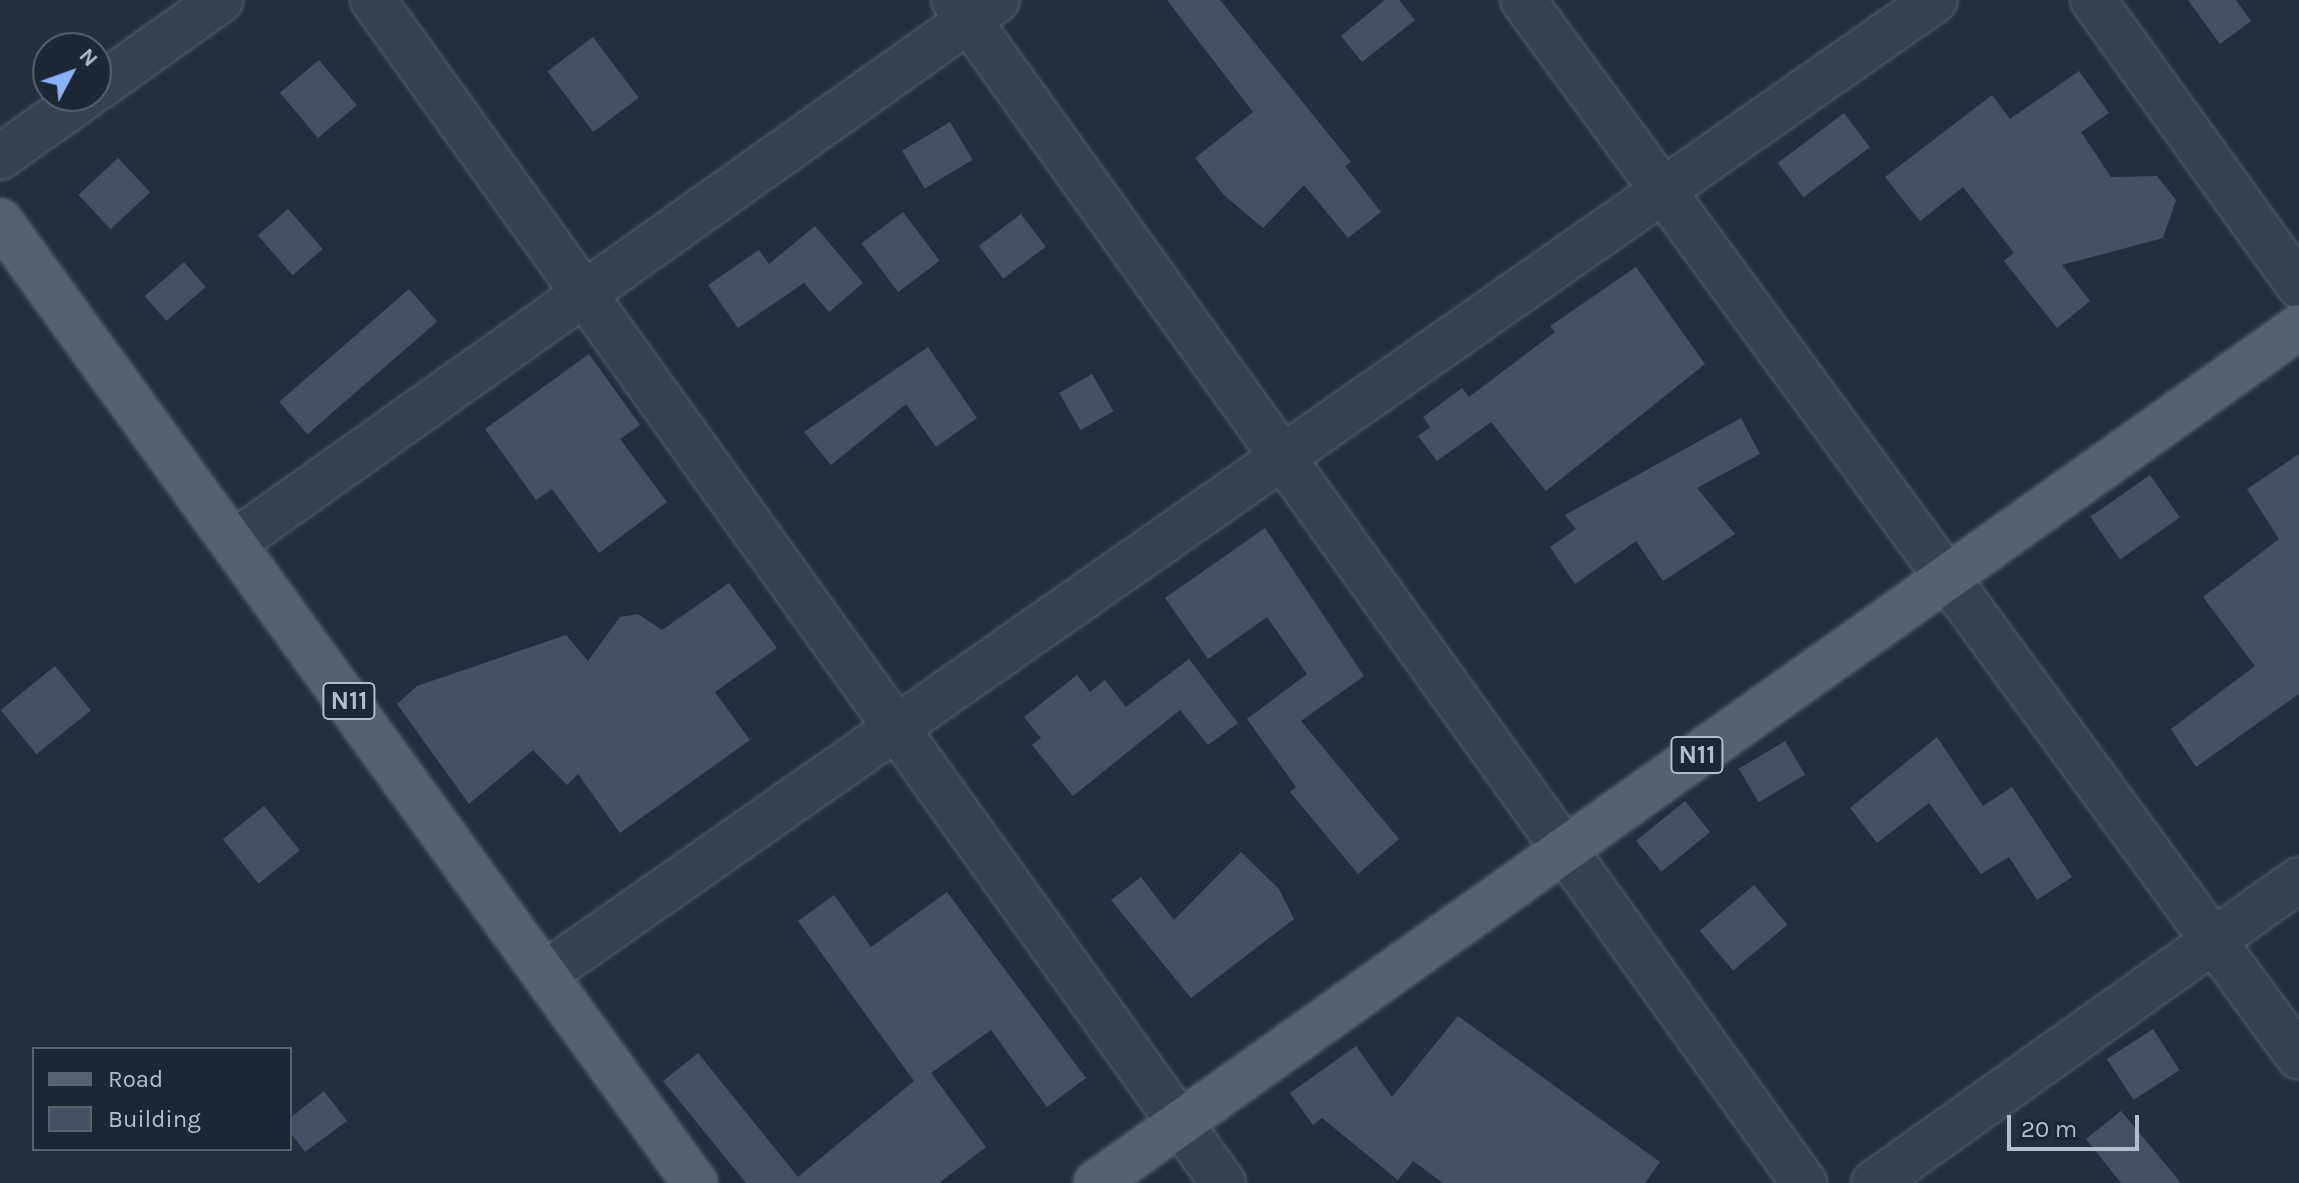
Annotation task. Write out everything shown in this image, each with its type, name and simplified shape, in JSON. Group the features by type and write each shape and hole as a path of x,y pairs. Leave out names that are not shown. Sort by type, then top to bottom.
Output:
{"main road":[{"name":"N11","path":"0,221 235,542 695,1183"},
{"name":"N11","path":"1096,1183 2299,327"}],"street":[{"path":"112,78 221,0"},
{"path":"373,0 1223,1183"},
{"path":"1523,0 2299,1057"},
{"path":"545,974 1935,0"},
{"path":"2093,0 2299,286"},
{"path":"235,542 585,294 973,7 1282,457 1804,1183"},
{"path":"0,157 63,112"},
{"path":"1874,1183 2299,880"}],"building":[{"path":"1167,0 1220,0 1351,162 1345,166 1381,212 1348,238 1304,185 1263,228 1224,195 1195,158 1253,112"},
{"path":"1385,0 1399,0 1415,20 1362,62 1341,36"},
{"path":"2188,0 2236,0 2251,21 2220,44"},
{"path":"593,37 639,98 593,132 547,71"},
{"path":"319,60 357,105 318,138 280,93"},
{"path":"2079,71 2109,113 2081,132 2111,177 2157,176 2176,200 2163,238 2062,265 2090,301 2057,328 2004,261 2014,253 1963,187 1920,221 1885,177 1992,95 2010,119"},
{"path":"1844,113 1870,147 1804,197 1778,163"},
{"path":"950,122 973,160 925,189 902,151"},
{"path":"118,158 150,192 111,229 79,195"},
{"path":"288,209 323,249 293,275 258,235"},
{"path":"903,212 940,261 898,292 861,243"},
{"path":"1021,214 1046,247 1003,279 979,246"},
{"path":"815,226 863,283 829,312 804,283 738,328 708,285 759,250 769,264"},
{"path":"184,262 206,287 166,321 145,296"},
{"path":"1636,267 1705,364 1546,491 1491,422 1437,461 1418,436 1430,427 1423,417 1462,388 1469,397 1555,332 1550,326"},
{"path":"409,289 437,321 307,434 279,402"},
{"path":"928,347 977,418 936,447 906,404 831,465 804,432"},
{"path":"589,354 640,425 620,439 667,502 599,553 552,489 536,500 485,429"},
{"path":"1092,374 1114,411 1081,430 1059,393"},
{"path":"1741,418 1760,454 1697,488 1735,534 1663,581 1636,541 1575,584 1550,547 1576,529 1565,515"},
{"path":"2299,454 2299,694 2196,767 2171,729 2255,666 2203,597 2279,539 2247,489"},
{"path":"2150,475 2180,518 2120,559 2090,517"},
{"path":"1265,528 1364,676 1301,721 1399,839 1358,874 1290,792 1296,787 1247,719 1307,674 1267,617 1208,659 1165,598"},
{"path":"729,583 777,648 715,692 750,740 620,833 578,774 567,785 533,750 469,804 397,704 417,686 566,635 588,661 620,617 638,614 662,630"},
{"path":"1189,659 1238,723 1208,745 1180,710 1073,796 1032,745 1041,738 1024,717 1077,675 1090,692 1105,680 1126,707"},
{"path":"55,666 91,710 36,754 1,710"},
{"path":"1937,737 1983,806 2012,787 2072,877 2037,900 2009,857 1981,874 1929,803 1877,843 1850,808"},
{"path":"1785,741 1805,774 1759,802 1739,769"},
{"path":"1685,801 1710,832 1661,872 1636,841"},
{"path":"264,806 300,850 259,884 223,839"},
{"path":"1241,852 1279,889 1294,919 1191,998 1111,900 1141,877 1174,920"},
{"path":"1754,885 1787,925 1733,970 1700,931"},
{"path":"947,892 1086,1078 1047,1107 991,1030 931,1073 986,1147 939,1183 746,1183 663,1081 698,1053 798,1177 914,1081 798,921 834,895 871,947"},
{"path":"1458,1016 1660,1162 1645,1183 1443,1183 1413,1161 1398,1180 1322,1118 1313,1125 1290,1093 1356,1046 1392,1097"},
{"path":"2153,1029 2180,1070 2134,1100 2107,1059"},
{"path":"324,1091 347,1121 305,1152 292,1135 292,1116"},
{"path":"2121,1111 2181,1183 2121,1183 2086,1139"}]}
